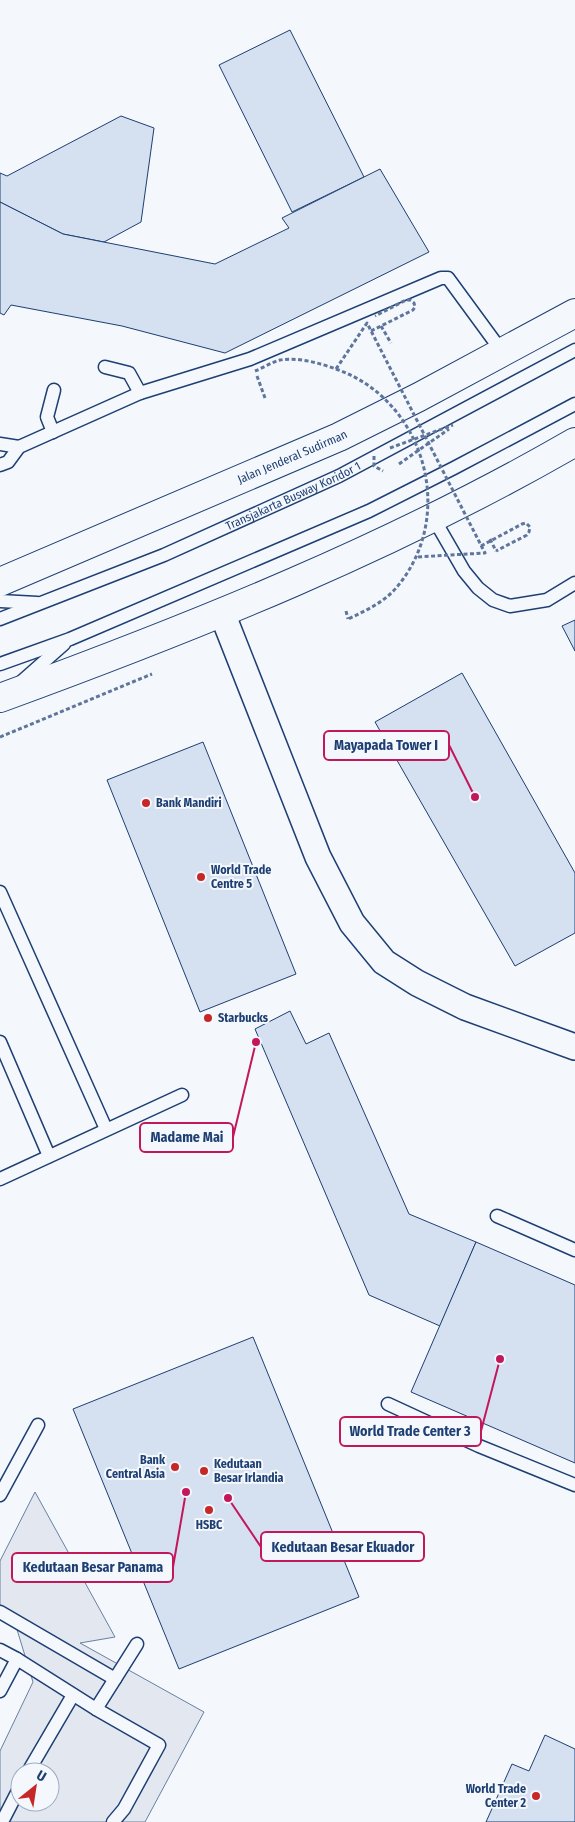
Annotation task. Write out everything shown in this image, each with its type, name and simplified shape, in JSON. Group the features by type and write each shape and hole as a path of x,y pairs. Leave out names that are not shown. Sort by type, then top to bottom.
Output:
{"main road":[{"name":"Jalan Jenderal Sudirman","path":"0,582 339,437 503,353 575,313"},
{"path":"1,698 222,613 434,519 574,444"}],"street":[{"path":"222,613 318,856 352,923 384,962 418,983 465,1007 575,1047"}],"lane":[{"path":"0,465 8,462 19,447 140,393 250,359 441,278 448,278 503,353"},
{"name":"Transjakarta Busway Koridor 1","path":"0,619 164,555 339,476 575,350"},
{"path":"105,368 129,373 140,393"},
{"path":"53,432 46,417 54,390"},
{"path":"0,664 70,639 369,511 575,404"},
{"path":"0,444 19,447"},
{"path":"434,519 464,572 478,588 493,600 510,606 547,600 575,583"},
{"path":"0,601 42,603"},
{"path":"1,698 70,639"},
{"path":"0,892 106,1129"},
{"path":"0,1042 49,1156"},
{"path":"0,1179 182,1095"},
{"path":"497,1216 575,1250"},
{"path":"388,1404 479,1446 575,1484"},
{"path":"0,1495 38,1426"},
{"path":"0,1612 115,1679"},
{"path":"96,1709 137,1644"},
{"path":"0,1650 159,1745 124,1809 113,1822"},
{"path":"0,1691 17,1659"},
{"path":"34,1762 73,1695"}],"path":[{"path":"371,331 413,310 415,307 414,303 410,300 406,300 375,316 391,343"},
{"path":"336,369 367,323 485,554 416,557"},
{"path":"266,398 256,371 279,360 302,361 336,369 361,380 380,394 402,417 417,444 426,474 428,504 424,535 416,557 395,590 376,606 348,619 346,612"},
{"path":"390,448 453,426 398,464"},
{"path":"374,456 374,466 383,471"},
{"path":"481,546 522,524 526,523 530,527 530,532 526,535 496,550 490,539"}],"shaded area":[{"path":"35,1492 115,1637 80,1643 204,1712 145,1822 0,1822 0,1751 33,1682 15,1623 0,1616 0,1561"}],"building":[{"path":"290,30 364,177 292,212 219,65"},
{"path":"121,116 154,128 141,222 104,242 63,234 0,202 0,173 7,176"},
{"path":"380,169 429,252 225,353 122,326 11,305 4,315 0,313 0,202 63,234 215,264 289,228 282,218"},
{"path":"575,620 575,651 562,626"},
{"path":"462,673 575,873 575,933 515,966 375,722"},
{"name":"World Trade Centre 5","path":"203,742 296,974 200,1012 107,780"},
{"path":"290,1011 306,1044 329,1033 409,1214 476,1242 440,1326 369,1295 255,1029"},
{"path":"476,1242 575,1285 575,1463 411,1392"},
{"path":"253,1337 359,1597 179,1669 73,1409"},
{"name":"World Trade Center 2","path":"545,1735 575,1749 575,1822 486,1822 512,1764 529,1771"}],"place":[{"name":"Mayapada Tower I","path":"475,797"},
{"name":"Bank Mandiri","path":"146,803"},
{"name":"World Trade Centre 5","path":"201,877"},
{"name":"Starbucks","path":"208,1018"},
{"name":"Madame Mai","path":"256,1042"},
{"name":"World Trade Center 3","path":"500,1359"},
{"name":"Bank Central Asia","path":"175,1467"},
{"name":"Kedutaan Besar Irlandia","path":"204,1471"},
{"name":"Kedutaan Besar Panama","path":"186,1492"},
{"name":"Kedutaan Besar Ekuador","path":"228,1498"},
{"name":"HSBC","path":"209,1510"},
{"name":"World Trade Center 2","path":"536,1796"}]}
